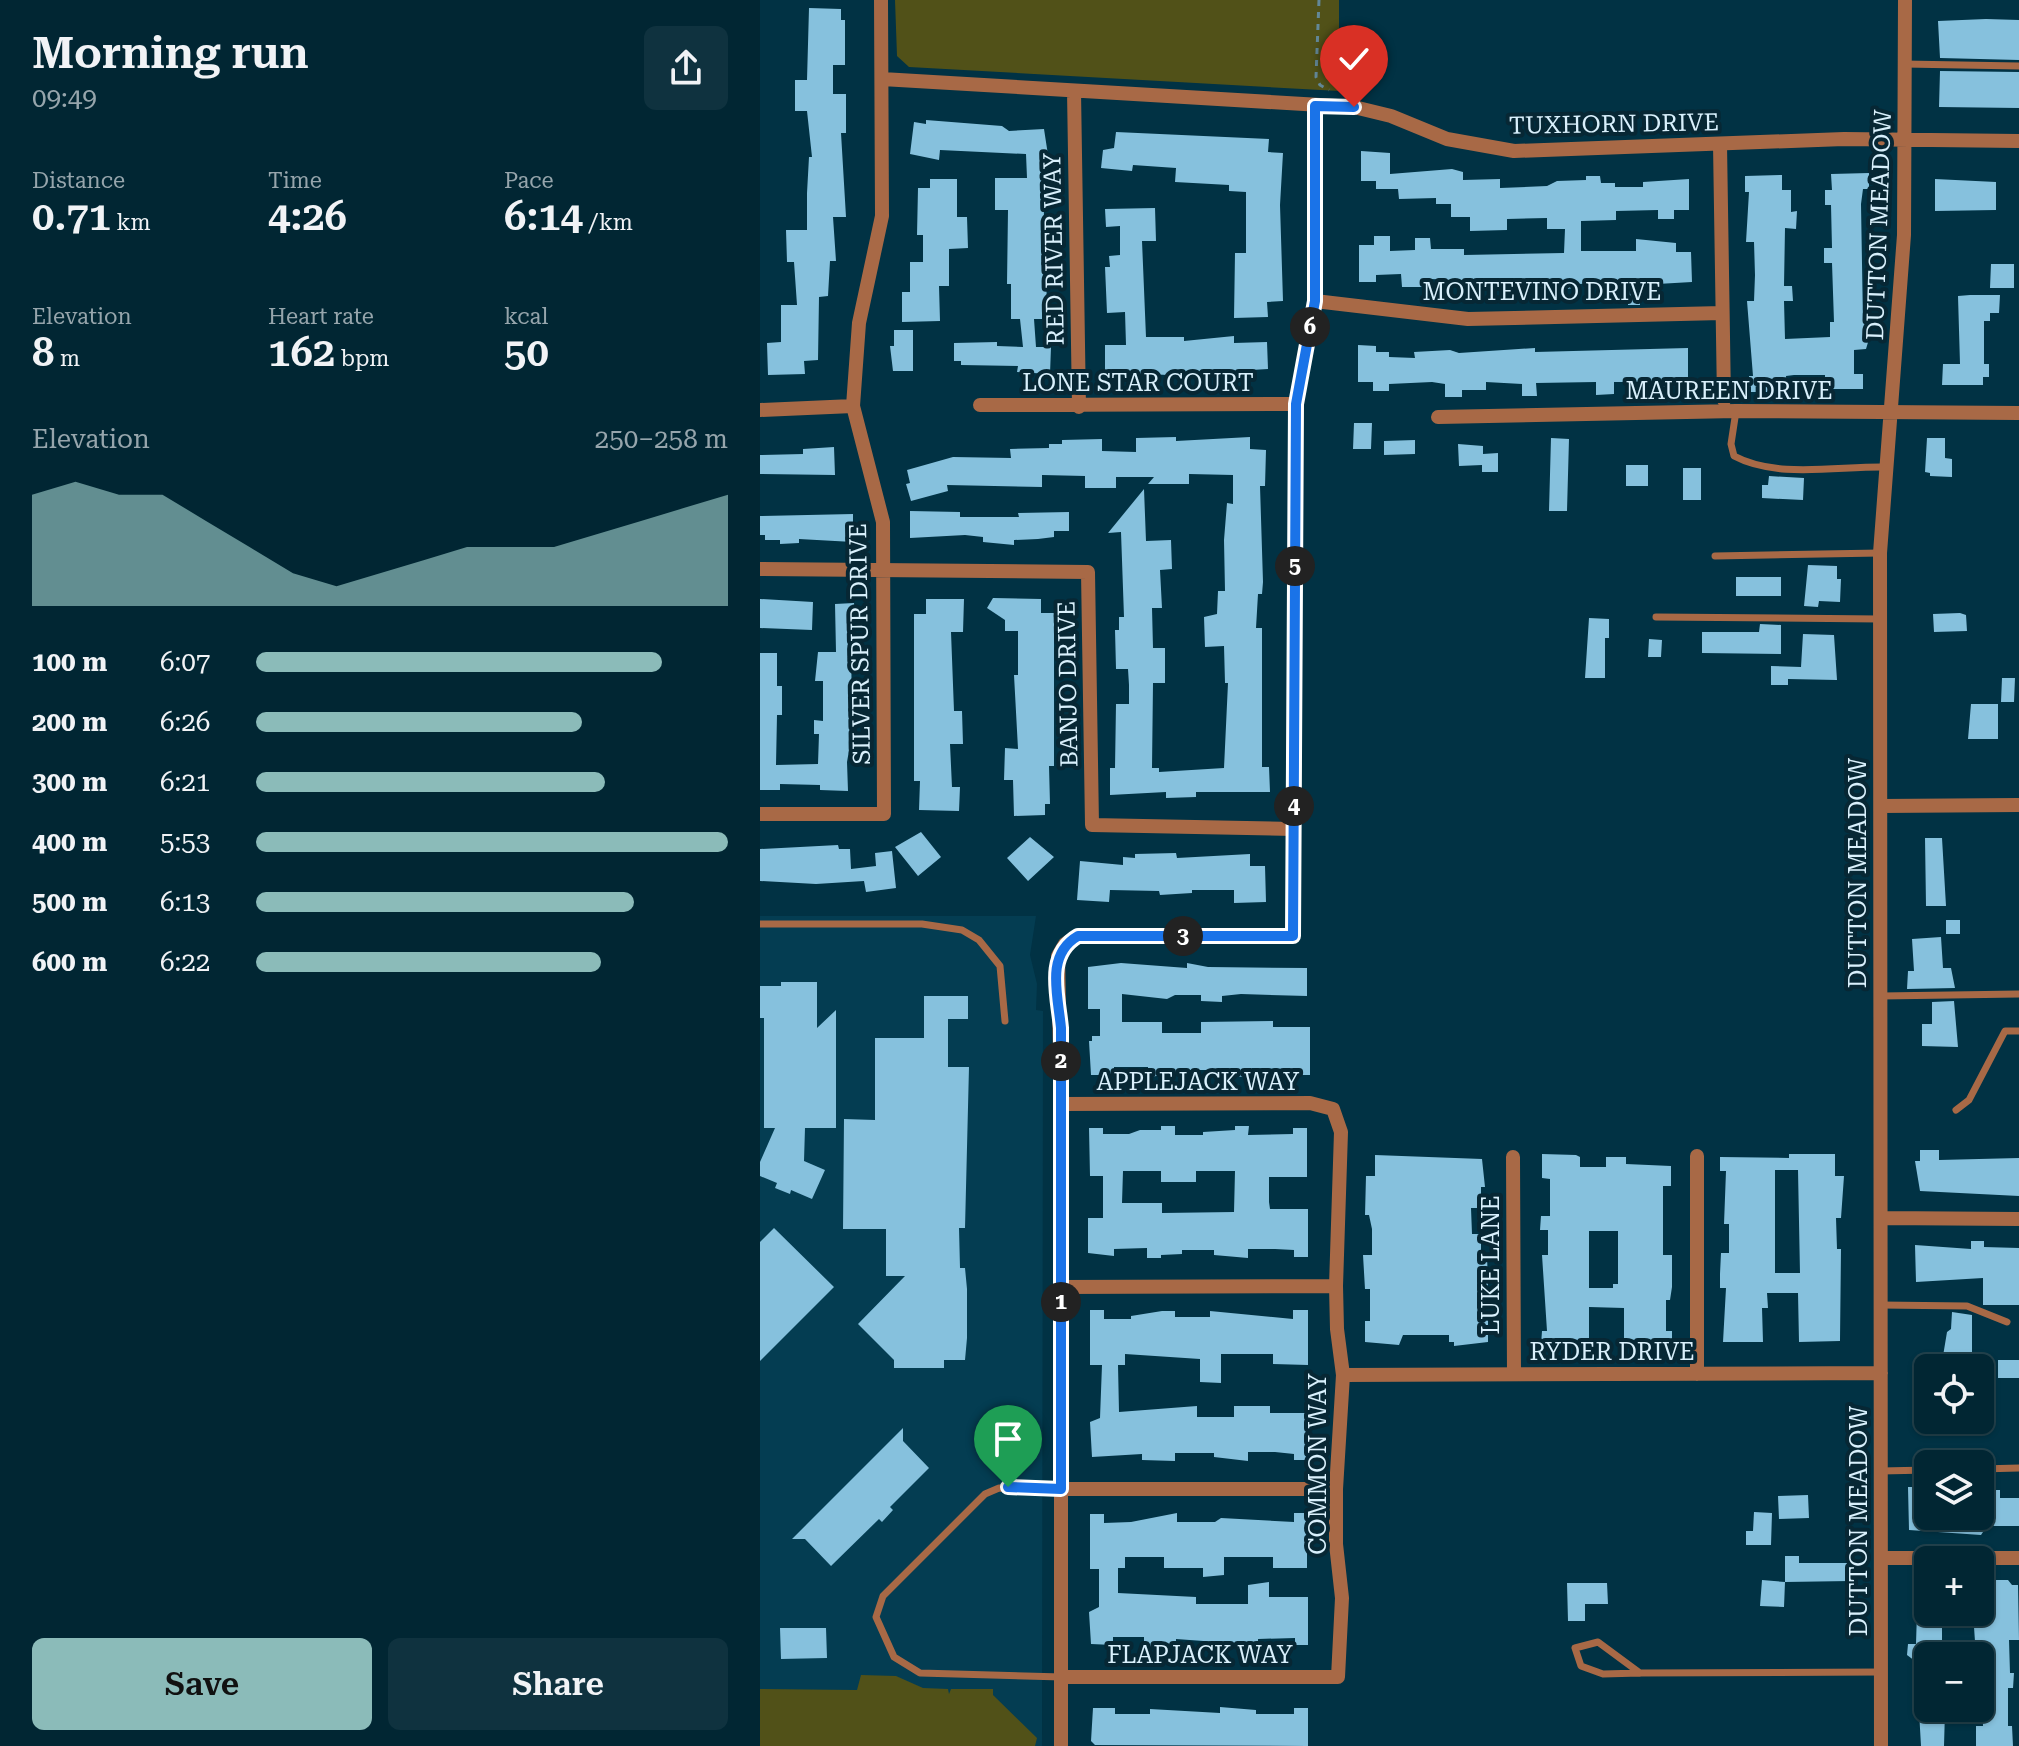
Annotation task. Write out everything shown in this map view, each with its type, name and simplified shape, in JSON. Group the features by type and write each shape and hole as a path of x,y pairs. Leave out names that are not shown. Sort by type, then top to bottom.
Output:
{"street":[{"name":"SILVER SPUR DRIVE","path":"760,814 884,814 883,522 853,406 859,323 882,216 881,0"},
{"name":"DUTTON MEADOW","path":"1881,1746 1879,619 1880,553 1904,235 1905,0"},
{"name":"TUXHORN DRIVE","path":"882,79 1315,106 1378,113 1447,139 1514,151 1904,139 2019,141"},
{"name":"RED RIVER WAY","path":"1074,91 1079,407"},
{"path":"1061,1746 1061,1104 1056,967 1065,944 1078,936 1293,936 1296,404 1315,301 1315,106"},
{"path":"1720,144 1724,400"},
{"name":"MONTEVINO DRIVE","path":"1315,301 1468,319 1722,313"},
{"name":"LONE STAR COURT","path":"980,405 1296,404"},
{"path":"760,410 853,406"},
{"name":"MAUREEN DRIVE","path":"1438,417 1736,411 2019,413"},
{"name":"BANJO DRIVE","path":"760,569 1088,572 1092,825 1294,829"},
{"path":"1881,806 2019,805"},
{"name":"APPLEJACK WAY","path":"1061,1104 1310,1103 1333,1109"},
{"name":"COMMON WAY","path":"1333,1109 1341,1132 1336,1286 1343,1375 1336,1489 1336,1544 1342,1598 1338,1677"},
{"path":"1697,1156 1697,1374"},
{"name":"LUKE LANE","path":"1513,1157 1514,1373"},
{"path":"1881,1218 2019,1219"},
{"path":"1061,1287 1336,1286"},
{"name":"RYDER DRIVE","path":"1343,1375 1881,1373"},
{"path":"1061,1489 1336,1489"},
{"path":"1881,1558 2019,1558"},
{"name":"FLAPJACK WAY","path":"1062,1677 1338,1677"}],"lane":[{"path":"1904,64 2019,66"},
{"path":"1736,411 1731,444 1734,456 1746,462 1766,468 1886,467"},
{"path":"1715,556 1880,553"},
{"path":"1656,617 1879,619"},
{"path":"760,924 840,928 942,924 979,940 1000,966 1005,1021"},
{"path":"1881,996 2019,994"},
{"path":"1956,1110 1969,1100 2005,1031 2019,1031"},
{"path":"1881,1305 1967,1306 2007,1322"},
{"path":"1994,1469 2019,1468"},
{"path":"1881,1471 1914,1470"},
{"path":"1061,1489 999,1488 985,1494 883,1596 876,1617 894,1657 920,1673 1062,1677"},
{"path":"1640,1673 1598,1642 1575,1648 1581,1666 1603,1674 1881,1672"}],"path":[{"path":"1319,0 1316,77 1320,85 1330,91"}],"shaded area":[{"path":"895,0 1339,0 1339,91 909,67 897,56"},
{"path":"760,916 1036,916 1030,955 1037,984 1036,1010 1043,1011 1042,1746 760,1746"},
{"path":"861,1675 896,1676 923,1688 948,1689 949,1694 951,1689 993,1689 993,1695 1037,1738 1035,1746 760,1746 760,1689 857,1690"}],"building":[{"path":"809,8 841,9 841,20 845,20 845,65 833,65 833,94 846,94 846,133 841,133 846,217 833,217 836,261 830,261 828,296 819,297 818,360 804,361 805,374 768,375 767,343 781,342 781,305 797,305 794,262 787,262 786,230 807,230 809,157 812,157 807,111 795,111 795,80 807,80"},
{"path":"2019,20 2019,60 1940,58 1938,21"},
{"path":"1940,71 2019,72 2019,108 1939,107"},
{"path":"926,120 1002,126 1009,131 1044,129 1048,155 1042,156 1047,306 1042,306 1042,319 1034,319 1036,347 1051,347 1050,374 1017,372 1018,366 961,365 961,361 954,361 954,343 997,342 997,346 1023,347 1020,319 1011,319 1011,284 1007,284 1008,210 995,210 995,178 1027,178 1026,154 940,150 939,160 910,154 914,122 926,124"},
{"path":"1116,132 1269,139 1268,152 1283,153 1280,205 1283,301 1267,302 1268,317 1234,318 1235,253 1246,253 1246,192 1229,191 1229,185 1175,182 1176,168 1133,165 1132,171 1101,168 1103,150 1114,148"},
{"path":"1361,151 1390,153 1390,174 1452,169 1463,172 1463,180 1500,179 1500,188 1547,186 1557,181 1586,180 1586,176 1600,176 1601,183 1615,183 1615,187 1643,187 1643,182 1689,179 1689,210 1674,210 1674,219 1658,219 1658,210 1616,211 1616,220 1581,221 1581,251 1636,251 1636,239 1676,243 1676,252 1691,252 1692,282 1640,285 1640,305 1628,305 1628,282 1578,284 1578,287 1567,289 1528,291 1528,284 1478,290 1474,281 1431,279 1432,284 1422,287 1402,287 1401,274 1376,275 1376,282 1359,282 1359,245 1374,245 1374,236 1390,236 1390,251 1415,250 1415,238 1430,238 1431,249 1464,249 1464,255 1564,253 1565,229 1547,229 1547,218 1507,219 1507,230 1470,231 1470,217 1451,217 1451,204 1436,204 1436,198 1399,199 1398,189 1376,189 1376,181 1361,181"},
{"path":"1869,173 1869,189 1863,189 1861,204 1863,322 1868,321 1869,339 1866,349 1854,350 1854,374 1863,374 1863,389 1825,389 1825,375 1794,375 1786,376 1787,392 1749,392 1749,376 1753,376 1747,301 1754,301 1755,275 1754,242 1746,242 1749,192 1745,192 1745,176 1782,175 1782,190 1791,190 1791,212 1797,211 1796,229 1785,228 1784,286 1792,286 1793,301 1784,301 1785,339 1830,337 1830,322 1834,322 1832,263 1824,263 1824,248 1832,248 1831,205 1825,205 1825,190 1832,190 1831,174"},
{"path":"930,179 957,179 957,217 967,217 968,248 949,249 949,286 939,286 940,321 902,322 902,292 910,292 910,262 923,262 923,235 917,235 918,188 930,188"},
{"path":"1935,179 1996,182 1996,210 1935,211"},
{"path":"1155,208 1156,241 1142,241 1146,337 1184,337 1184,341 1234,336 1234,343 1267,342 1268,369 1168,375 1105,372 1105,345 1126,345 1125,312 1107,313 1105,267 1110,267 1109,256 1120,255 1120,226 1106,227 1105,209"},
{"path":"1991,264 2014,264 2014,288 1990,288"},
{"path":"2000,295 1999,313 1990,313 1990,321 1984,321 1984,364 1989,364 1989,377 1983,377 1983,385 1942,385 1943,364 1960,364 1958,296"},
{"path":"894,330 913,330 913,371 893,371 890,346 894,346"},
{"path":"1358,345 1376,346 1376,352 1389,352 1389,357 1415,358 1414,352 1450,350 1459,353 1535,348 1535,352 1688,348 1688,379 1672,379 1672,387 1657,388 1657,382 1614,382 1614,394 1596,395 1596,382 1536,383 1537,396 1522,396 1522,384 1486,382 1486,390 1462,390 1462,397 1445,397 1445,384 1432,382 1389,384 1389,391 1373,391 1373,382 1358,382"},
{"path":"1354,423 1372,423 1371,449 1353,449"},
{"path":"1176,437 1176,441 1250,437 1250,449 1266,450 1265,486 1260,486 1263,582 1262,594 1258,594 1256,628 1262,628 1262,767 1269,767 1270,792 1196,792 1196,797 1166,798 1166,792 1110,795 1110,768 1115,768 1116,704 1129,704 1129,685 1128,669 1116,669 1115,630 1119,630 1119,617 1124,617 1121,532 1108,533 1144,489 1146,541 1171,540 1172,569 1160,570 1162,608 1152,608 1153,648 1165,648 1165,683 1153,683 1152,768 1159,768 1159,772 1224,768 1228,683 1225,683 1224,646 1205,647 1204,617 1217,614 1218,591 1225,591 1224,540 1227,503 1233,504 1233,475 1189,474 1189,484 1148,484 1154,477 1116,477 1116,488 1085,488 1085,476 1042,475 1042,487 947,485 948,491 911,501 906,484 910,483 907,470 953,457 1011,458 1010,449 1049,448 1049,444 1062,444 1062,440 1102,439 1102,451 1136,452 1136,438"},
{"path":"1551,438 1569,439 1567,511 1549,511"},
{"path":"1927,438 1945,438 1945,458 1952,459 1952,477 1930,476 1925,472"},
{"path":"1415,440 1415,454 1384,455 1384,441"},
{"path":"1458,444 1483,446 1483,454 1498,453 1498,472 1482,472 1482,465 1459,466"},
{"path":"834,447 835,475 760,474 760,455 803,454 803,449"},
{"path":"1626,465 1648,465 1648,486 1626,486"},
{"path":"1683,468 1701,468 1701,500 1683,500"},
{"path":"1769,476 1804,478 1803,500 1762,498 1762,485 1768,485"},
{"path":"910,511 960,512 960,517 1019,517 1018,513 1069,512 1069,531 1054,531 1054,537 1014,540 1014,545 983,542 983,537 965,535 910,538"},
{"path":"853,514 853,542 799,539 799,543 780,544 780,540 765,540 765,535 760,535 760,516"},
{"path":"1808,565 1837,566 1837,579 1841,579 1840,602 1819,601 1818,607 1804,606"},
{"path":"1736,577 1781,577 1781,596 1736,596"},
{"path":"993,598 1041,599 1041,613 1054,613 1054,766 1049,766 1050,804 1045,804 1045,815 1014,816 1013,780 1004,780 1005,748 1018,749 1014,675 1018,675 1018,631 1005,631 1005,620 987,608"},
{"path":"760,599 813,602 812,630 760,628"},
{"path":"926,599 964,599 963,632 951,632 954,711 962,711 963,744 950,744 952,787 960,787 959,811 919,810 920,781 914,781 914,614 926,614"},
{"path":"854,603 857,629 851,629 852,733 847,762 848,791 820,790 820,785 780,784 780,790 760,790 760,653 777,653 777,686 782,686 782,715 777,715 776,765 818,764 819,734 814,734 814,720 823,721 823,681 815,681 818,652 836,652 835,604"},
{"path":"1933,614 1966,615 1967,631 1934,632"},
{"path":"1589,618 1609,619 1609,638 1605,638 1605,678 1585,678"},
{"path":"1760,624 1781,625 1781,654 1702,653 1702,632 1759,632"},
{"path":"1803,634 1834,635 1837,680 1788,679 1788,685 1771,685 1771,666 1801,667"},
{"path":"1649,639 1662,640 1661,657 1648,657"},
{"path":"2002,678 2015,678 2014,702 2001,702"},
{"path":"1971,704 1998,704 1998,739 1968,739"},
{"path":"921,832 941,857 918,876 895,847"},
{"path":"1030,837 1054,857 1028,881 1007,858"},
{"path":"1925,838 1942,838 1946,906 1926,906"},
{"path":"838,845 839,849 850,849 851,869 876,866 875,853 892,851 896,888 866,892 864,881 816,884 760,881 760,849"},
{"path":"1176,853 1177,858 1250,854 1250,866 1265,866 1266,902 1234,903 1234,890 1192,890 1192,893 1160,895 1159,891 1110,890 1109,902 1077,900 1080,861 1123,865 1123,857 1135,858 1135,854"},
{"path":"1946,920 1960,920 1960,934 1946,934"},
{"path":"1941,937 1943,968 1951,968 1955,988 1907,989 1908,971 1914,971 1912,939"},
{"path":"1121,963 1187,968 1187,963 1208,967 1307,968 1307,996 1241,994 1222,996 1222,1002 1201,1001 1201,995 1175,995 1167,999 1122,994 1122,1022 1162,1022 1162,1033 1201,1033 1201,1022 1273,1021 1273,1027 1310,1027 1310,1075 1296,1075 1296,1069 1252,1068 1252,1077 1208,1076 1208,1070 1183,1070 1183,1073 1148,1077 1148,1067 1114,1067 1114,1075 1091,1075 1089,1041 1092,1041 1092,1036 1100,1036 1100,1009 1088,1009 1088,967"},
{"path":"781,982 817,982 817,1028 836,1010 836,1128 805,1128 804,1161 825,1170 812,1199 791,1190 790,1194 775,1188 777,1183 760,1176 760,1162 775,1128 764,1128 764,1018 760,1018 760,986 781,986"},
{"path":"924,996 968,996 968,1019 948,1019 948,1067 969,1067 965,1228 959,1228 960,1268 965,1268 967,1289 967,1338 965,1360 944,1360 944,1368 894,1368 894,1360 858,1324 905,1276 886,1276 886,1229 843,1229 844,1119 875,1120 875,1038 924,1038"},
{"path":"1954,1001 1958,1047 1922,1046 1922,1024 1932,1024 1932,1002"},
{"path":"1161,1126 1175,1126 1175,1135 1203,1135 1203,1132 1249,1126 1248,1135 1293,1134 1293,1128 1307,1128 1307,1177 1269,1177 1269,1202 1270,1209 1308,1209 1308,1257 1294,1257 1294,1250 1275,1249 1248,1249 1248,1258 1214,1255 1214,1250 1182,1250 1182,1254 1161,1255 1161,1258 1147,1258 1147,1248 1114,1249 1114,1256 1088,1253 1088,1218 1103,1218 1103,1176 1090,1176 1089,1128 1103,1128 1103,1134 1161,1130","holes":["1123,1171 1161,1171 1161,1182 1196,1182 1196,1171 1235,1171 1234,1212 1162,1213 1162,1203 1122,1203"]},
{"path":"1920,1150 1939,1150 1939,1160 2019,1158 2019,1196 1920,1191 1915,1161 1920,1161"},
{"path":"1542,1154 1576,1155 1580,1157 1580,1167 1606,1167 1606,1157 1626,1157 1626,1164 1671,1166 1671,1186 1663,1186 1663,1255 1672,1255 1672,1287 1670,1300 1666,1300 1666,1331 1672,1331 1672,1344 1624,1344 1624,1308 1589,1307 1589,1344 1541,1345 1542,1331 1547,1331 1542,1255 1548,1255 1548,1230 1540,1230 1541,1216 1550,1216 1550,1179 1542,1178","holes":["1589,1231 1618,1231 1618,1284 1613,1284 1613,1288 1589,1288"]},
{"path":"1789,1154 1835,1154 1835,1176 1844,1176 1841,1218 1836,1218 1837,1249 1841,1249 1840,1341 1799,1342 1798,1293 1767,1293 1768,1308 1762,1308 1763,1342 1723,1342 1726,1288 1720,1288 1721,1253 1729,1253 1729,1224 1724,1224 1726,1171 1720,1171 1720,1157 1789,1158","holes":["1775,1170 1798,1170 1800,1273 1775,1273"]},
{"path":"1375,1155 1482,1159 1485,1187 1481,1187 1481,1208 1471,1208 1472,1234 1481,1234 1481,1254 1487,1254 1488,1288 1480,1288 1480,1320 1488,1320 1488,1342 1454,1346 1454,1342 1449,1342 1449,1335 1403,1335 1399,1345 1365,1342 1365,1321 1370,1321 1370,1289 1365,1289 1363,1255 1372,1255 1372,1229 1369,1215 1365,1215 1366,1176 1375,1176"},
{"path":"774,1228 834,1287 760,1361 760,1242"},
{"path":"1971,1241 1984,1241 1984,1247 2019,1248 2019,1305 1983,1305 1983,1278 1916,1282 1915,1245 1971,1249"},
{"path":"1090,1310 1104,1310 1104,1319 1131,1319 1131,1316 1162,1311 1175,1311 1175,1317 1210,1317 1210,1311 1293,1319 1293,1310 1308,1310 1308,1365 1273,1364 1273,1354 1221,1354 1221,1383 1200,1382 1200,1359 1125,1354 1125,1365 1118,1365 1119,1412 1197,1406 1197,1417 1234,1417 1234,1406 1270,1406 1270,1413 1308,1413 1308,1460 1294,1460 1294,1454 1275,1452 1248,1452 1248,1461 1214,1457 1214,1453 1175,1453 1175,1461 1142,1460 1142,1454 1092,1457 1090,1422 1100,1418 1102,1365 1090,1365"},
{"path":"1952,1312 1972,1315 1972,1354 1943,1354 1947,1332 1951,1329"},
{"path":"1998,1360 2019,1360 2019,1378 1998,1378"},
{"path":"903,1428 903,1441 929,1468 890,1507 893,1510 882,1522 879,1519 831,1566 805,1539 792,1539"},
{"path":"1908,1487 1914,1487 1914,1530 1984,1530 1981,1535 1909,1530"},
{"path":"1994,1490 2000,1490 2000,1498 2019,1498 2019,1526 1994,1526"},
{"path":"1808,1495 1809,1518 1779,1519 1778,1496"},
{"path":"1754,1512 1772,1513 1771,1545 1746,1545 1746,1531 1753,1531"},
{"path":"1177,1513 1177,1522 1215,1522 1221,1518 1294,1522 1294,1513 1307,1513 1307,1568 1273,1568 1273,1557 1224,1557 1224,1575 1203,1577 1203,1568 1164,1568 1164,1557 1125,1557 1125,1568 1118,1568 1118,1593 1196,1597 1196,1604 1248,1604 1248,1585 1269,1582 1269,1597 1308,1597 1308,1645 1295,1645 1295,1638 1258,1639 1258,1645 1176,1639 1176,1645 1144,1647 1144,1637 1113,1637 1113,1645 1091,1644 1089,1612 1099,1607 1099,1569 1090,1569 1090,1514 1104,1514 1104,1523 1131,1522"},
{"path":"1785,1556 1799,1556 1799,1563 1850,1563 1850,1581 1785,1582"},
{"path":"1762,1580 1785,1582 1784,1607 1760,1606"},
{"path":"1994,1580 2008,1580 2012,1585 2018,1585 2019,1640 2009,1640 2010,1673 2014,1673 2013,1688 2008,1688 2008,1726 2012,1726 2013,1746 1976,1746 1976,1726 1983,1726 1983,1722 1994,1722 1994,1642 1975,1642 1974,1627 1994,1626"},
{"path":"1567,1583 1607,1583 1608,1604 1585,1604 1585,1621 1568,1621"},
{"path":"1917,1626 1942,1626 1942,1642 1916,1642"},
{"path":"780,1628 826,1628 827,1658 781,1659"},
{"path":"1908,1644 1914,1644 1914,1660 1907,1655"},
{"path":"1220,1707 1256,1710 1256,1714 1294,1714 1294,1708 1308,1708 1308,1746 1095,1745 1091,1741 1093,1708 1115,1708 1115,1714 1150,1714 1150,1709 1220,1713"},
{"path":"1920,1722 1945,1722 1944,1746 1921,1746"}],"route":[{"path":"1008,1487 1061,1489 1061,1028 1056,967 1058,956 1065,944 1078,936 1293,936 1296,404 1315,301 1315,106 1354,107"}]}
